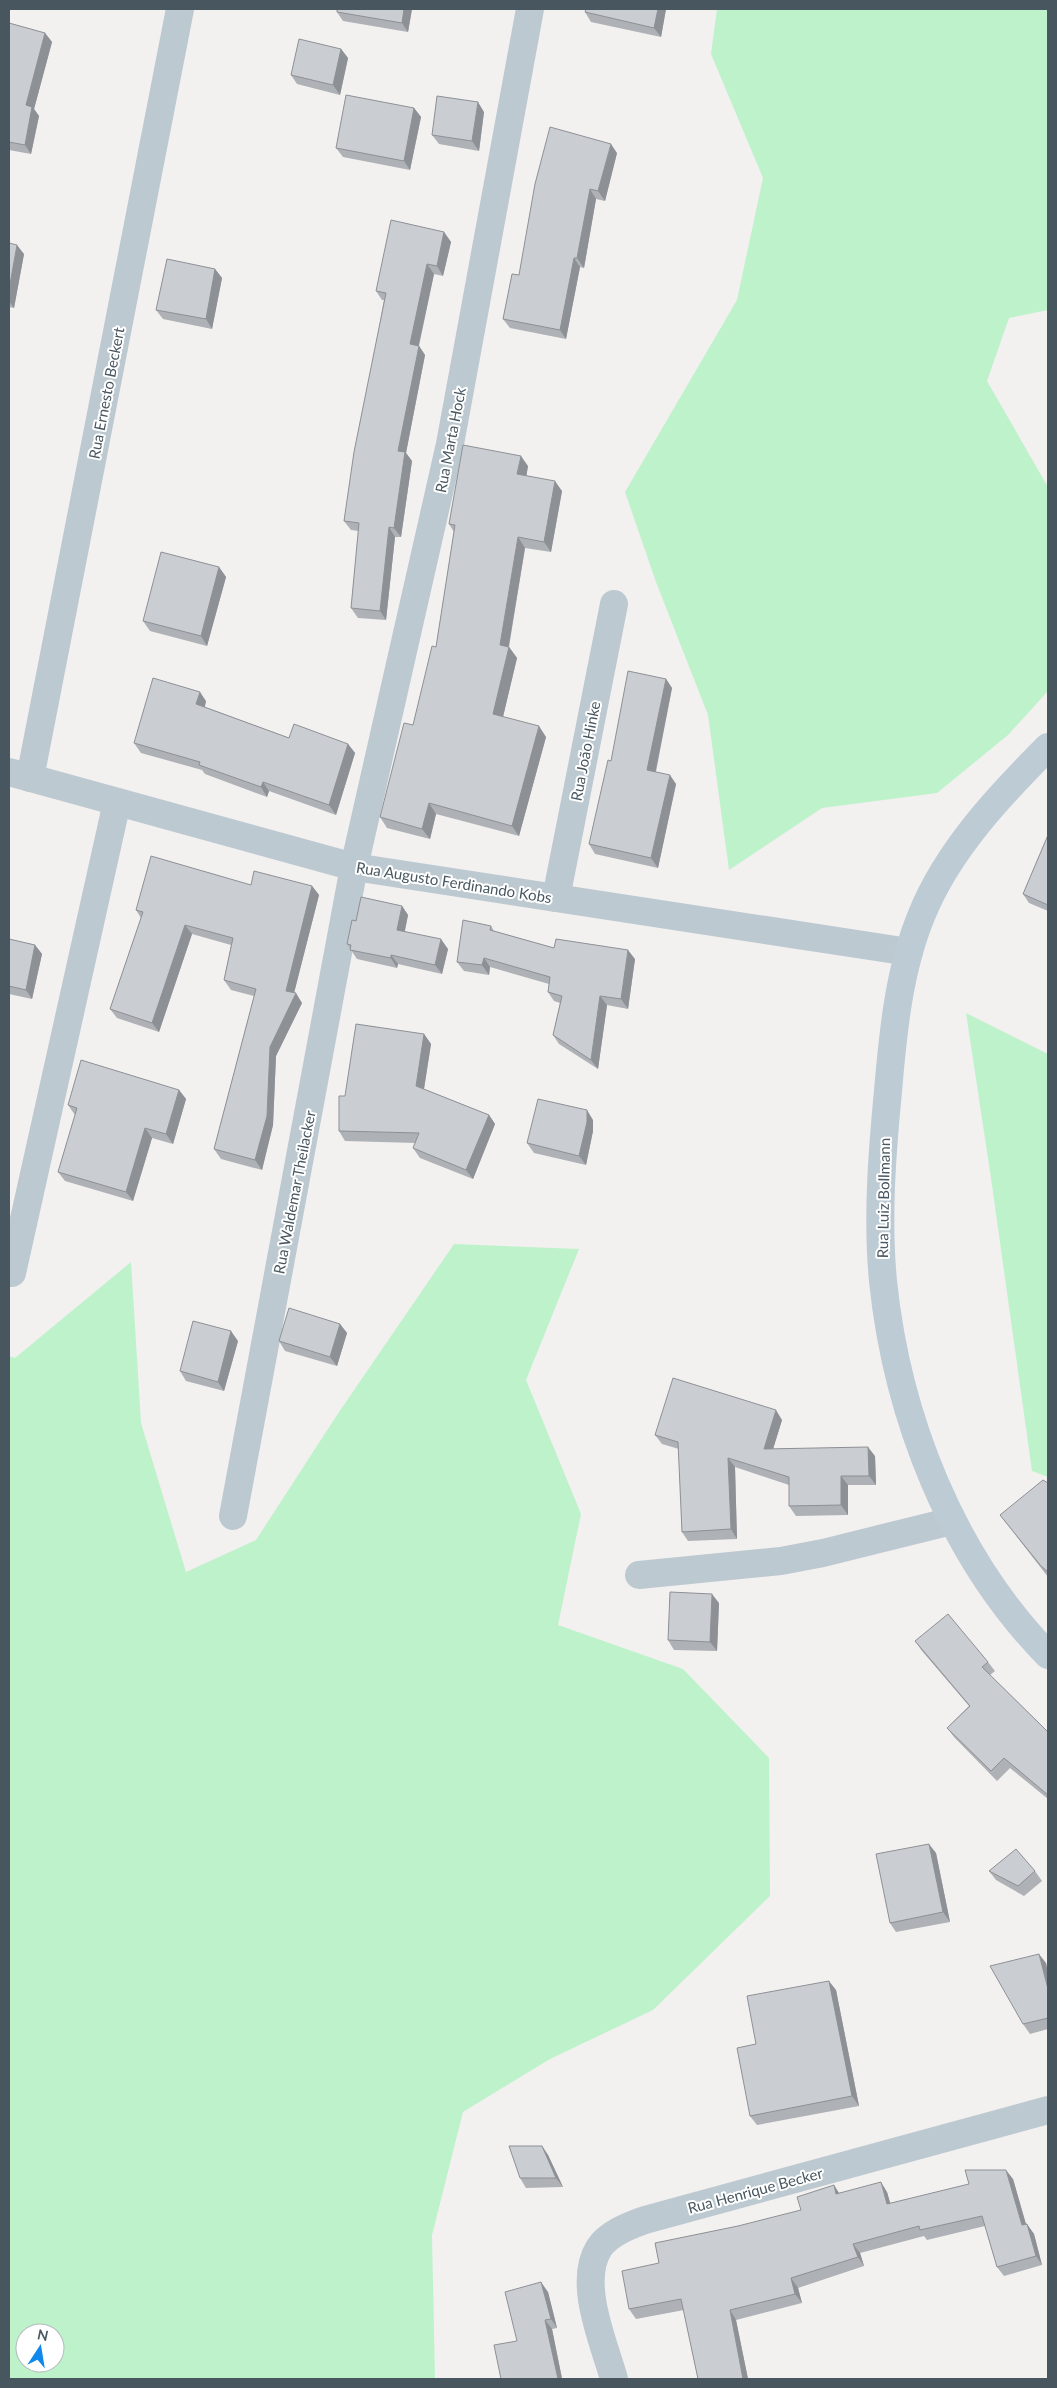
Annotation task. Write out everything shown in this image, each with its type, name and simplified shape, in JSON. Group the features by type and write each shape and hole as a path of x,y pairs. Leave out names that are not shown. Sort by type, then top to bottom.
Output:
{"main road":[{"name":"Rua Luiz Bollmann","path":"1048,747 992,807 956,852 929,897 909,952 896,1016 883,1142 881,1232 883,1281 891,1336 903,1389 919,1442 952,1521 969,1551 1016,1620 1048,1655"}],"street":[{"name":"Rua Ernesto Beckert","path":"20,775 180,9"},
{"name":"Rua Marta Hock","path":"354,867 450,444 530,9"},
{"name":"Rua João Hinke","path":"556,898 614,604"},
{"name":"Rua Augusto Ferdinando Kobs","path":"20,775 354,867 909,952"},
{"path":"12,1273 117,802"},
{"name":"Rua Waldemar Theilacker","path":"233,1516 354,867"},
{"path":"639,1575 781,1561 823,1553 952,1521"},
{"name":"Rua Henrique Becker","path":"614,2379 592,2301 590,2272 600,2248 619,2230 645,2220 1048,2110"}],"green space":[{"path":"717,9 1048,9 1048,310 1009,318 987,381 1048,487 1048,691 1008,735 937,793 822,808 729,870 708,715 656,582 625,492 737,300 763,178 711,54"},
{"path":"966,1013 1048,1054 1048,1477 1032,1471"},
{"path":"454,1244 579,1249 526,1380 581,1514 558,1625 683,1669 769,1758 770,1896 653,2010 550,2059 463,2112 432,2235 435,2379 9,2379 9,1356 15,1358 131,1262 141,1423 186,1572 256,1540 337,1415"}],"building":[{"path":"337,9 404,9 402,23 337,12"},
{"path":"586,9 658,9 654,28 585,12"},
{"path":"9,23 45,33 26,105 32,107 25,145 9,142"},
{"path":"299,39 341,49 333,85 291,75"},
{"path":"346,95 414,108 404,161 336,148"},
{"path":"437,96 478,102 472,141 432,135"},
{"path":"550,127 611,144 598,191 590,189 577,258 574,258 560,330 503,319 512,274 519,275 535,184"},
{"path":"391,220 444,232 437,266 427,264 410,344 419,346 398,451 405,452 394,528 389,527 380,611 351,608 359,523 344,521 354,452 386,293 376,291"},
{"path":"9,243 17,245 9,290"},
{"path":"167,259 215,269 206,319 156,310"},
{"path":"463,445 521,456 517,474 555,481 544,542 518,537 500,645 509,647 493,714 539,726 512,826 429,803 422,829 380,817 404,723 413,725 432,646 436,647 455,525 449,524"},
{"path":"161,552 219,567 201,636 143,621"},
{"path":"628,671 666,679 647,770 670,775 651,858 589,844 608,760 611,761"},
{"path":"153,678 200,692 196,704 289,738 294,724 348,744 329,805 263,782 261,787 199,765 200,762 134,743"},
{"path":"1048,835 1048,905 1023,894"},
{"path":"151,856 251,885 254,871 312,886 286,991 296,993 270,1047 267,1116 255,1160 214,1149 256,989 224,980 233,938 185,925 152,1023 110,1009 143,912 136,910"},
{"path":"361,897 402,906 397,930 441,939 435,965 391,955 391,958 350,950 351,945 347,944 352,920 356,921"},
{"path":"463,920 491,926 490,930 554,948 556,939 628,950 621,999 600,996 591,1060 553,1035 562,996 548,992 550,977 484,958 482,965 457,962"},
{"path":"9,939 35,945 26,990 9,986"},
{"path":"356,1024 424,1034 416,1086 489,1115 466,1170 413,1148 419,1133 339,1131 339,1096 345,1096"},
{"path":"81,1060 179,1090 166,1134 145,1128 126,1192 58,1172 77,1108 68,1105"},
{"path":"538,1099 587,1110 587,1122 579,1156 527,1143"},
{"path":"289,1308 340,1324 330,1357 279,1341"},
{"path":"193,1321 231,1331 218,1382 180,1371"},
{"path":"673,1378 776,1410 764,1449 868,1447 869,1476 841,1476 841,1505 789,1506 789,1477 728,1458 731,1529 682,1532 678,1442 655,1435"},
{"path":"1043,1480 1048,1483 1048,1572 1000,1515"},
{"path":"670,1592 712,1594 710,1642 668,1640"},
{"path":"948,1614 988,1662 982,1667 1047,1731 1048,1729 1048,1795 1004,1758 991,1771 947,1728 970,1706 915,1641"},
{"path":"929,1844 943,1912 890,1923 876,1854"},
{"path":"1016,1849 1035,1871 1018,1886 989,1871"},
{"path":"1039,1954 1048,1989 1048,2018 1023,2024 990,1966"},
{"path":"829,1981 852,2096 750,2116 737,2048 756,2044 747,1996"},
{"path":"509,2146 542,2146 556,2178 520,2178"},
{"path":"965,2170 1006,2170 1022,2225 1027,2224 1036,2256 997,2267 982,2216 920,2230 919,2226 853,2244 858,2257 791,2278 795,2294 730,2310 743,2379 698,2379 681,2299 629,2309 622,2271 659,2263 655,2243 738,2226 801,2210 797,2197 834,2185 836,2194 881,2182 887,2204 969,2184"},
{"path":"541,2282 551,2319 545,2320 558,2379 501,2379 494,2345 517,2341 505,2292"}]}
